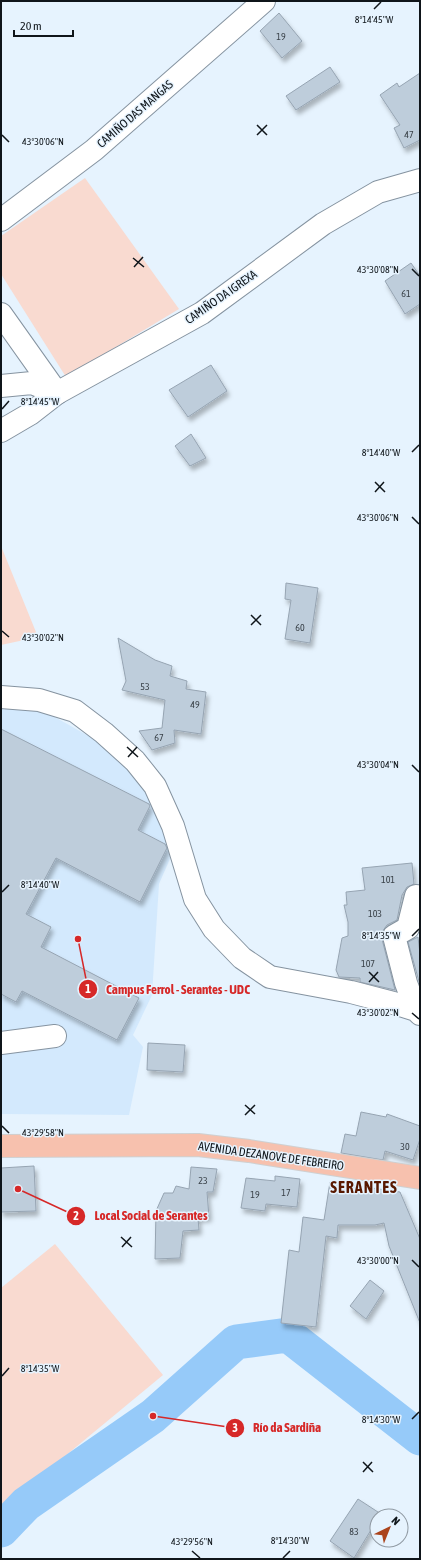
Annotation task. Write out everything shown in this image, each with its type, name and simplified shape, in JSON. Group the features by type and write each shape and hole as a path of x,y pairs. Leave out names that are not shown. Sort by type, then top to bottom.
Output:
{"main road":[{"name":"AVENIDA DEZANOVE DE FEBREIRO","path":"1,1146 198,1145 249,1151 420,1178"}],"street":[{"name":"CAMIÑO DAS MANGAS","path":"1,220 94,150 264,1"},
{"name":"CAMIÑO DA IGREXA","path":"1,431 30,414 57,394 202,313 323,224 378,192 420,180"},
{"path":"1,314 57,394"},
{"path":"1,386 32,383 57,394"},
{"path":"1,697 40,700 76,711 135,761 155,786 173,826 195,898 214,929 242,958 270,977 351,992 418,1012"},
{"path":"416,896 408,928 394,936 406,983 418,1012"},
{"path":"1,1043 55,1036"}],"shaded area":[{"path":"85,178 179,309 66,377 1,274 1,236"},
{"path":"1,546 38,637 1,645"},
{"path":"1,703 35,706 110,748 146,783 172,854 159,884 152,995 133,1035 143,1047 129,1115 1,1114"},
{"path":"55,1244 163,1375 1,1509 1,1288"}],"building":[{"path":"279,13 302,41 282,58 260,31"},
{"path":"330,67 340,82 296,110 286,96"},
{"path":"420,73 420,140 404,148 394,128 400,125 380,95 397,83 399,87"},
{"path":"411,263 420,276 420,304 405,314 385,281"},
{"path":"211,365 227,391 188,417 169,390"},
{"path":"191,434 206,458 190,466 175,446"},
{"path":"286,583 318,588 310,643 285,639 291,600 285,599"},
{"path":"118,638 155,660 172,666 170,676 187,681 186,689 206,692 201,734 174,730 175,743 152,750 139,731 162,728 165,700 122,690 126,681"},
{"path":"1,729 149,804 150,806 138,830 165,844 167,848 140,902 56,858 26,914 51,927 41,947 139,998 117,1040 22,991 16,1002 1,994"},
{"path":"412,863 414,884 407,887 402,895 397,920 387,925 382,932 382,939 395,990 360,982 360,978 339,977 336,970 342,938 348,936 348,922 344,905 347,905 346,892 365,890 362,868"},
{"path":"418,937 420,954 420,985 408,942"},
{"path":"148,1043 185,1045 183,1072 147,1070"},
{"path":"361,1112 386,1117 387,1114 420,1126 420,1139 413,1160 385,1151 383,1160 341,1153 345,1134 356,1136"},
{"path":"34,1166 36,1211 1,1212 1,1168"},
{"path":"191,1167 217,1169 213,1192 207,1192 209,1217 198,1218 199,1230 183,1231 180,1258 155,1259 156,1211 164,1193 173,1193 176,1186 189,1189"},
{"path":"275,1176 300,1179 297,1207 266,1204 265,1211 241,1208 246,1178 275,1181"},
{"path":"330,1182 400,1192 420,1239 420,1323 389,1246 384,1223 375,1225 338,1225 337,1238 326,1236 316,1327 281,1323 289,1250 299,1252 303,1217 324,1220"},
{"path":"370,1280 384,1291 366,1319 350,1306"},
{"path":"358,1499 372,1508 369,1508 369,1533 354,1558 330,1541"}],"waterway":[{"path":"1,1530 26,1504 153,1416 236,1342 288,1335 420,1438"}],"place":[{"name":"Campus Ferrol - Serantes - UDC","path":"78,939"},
{"name":"Local Social de Serantes","path":"18,1189"},
{"name":"Río da Sardiña","path":"153,1416"}],"district":[{"name":"SERANTES","path":"364,1187"}]}
